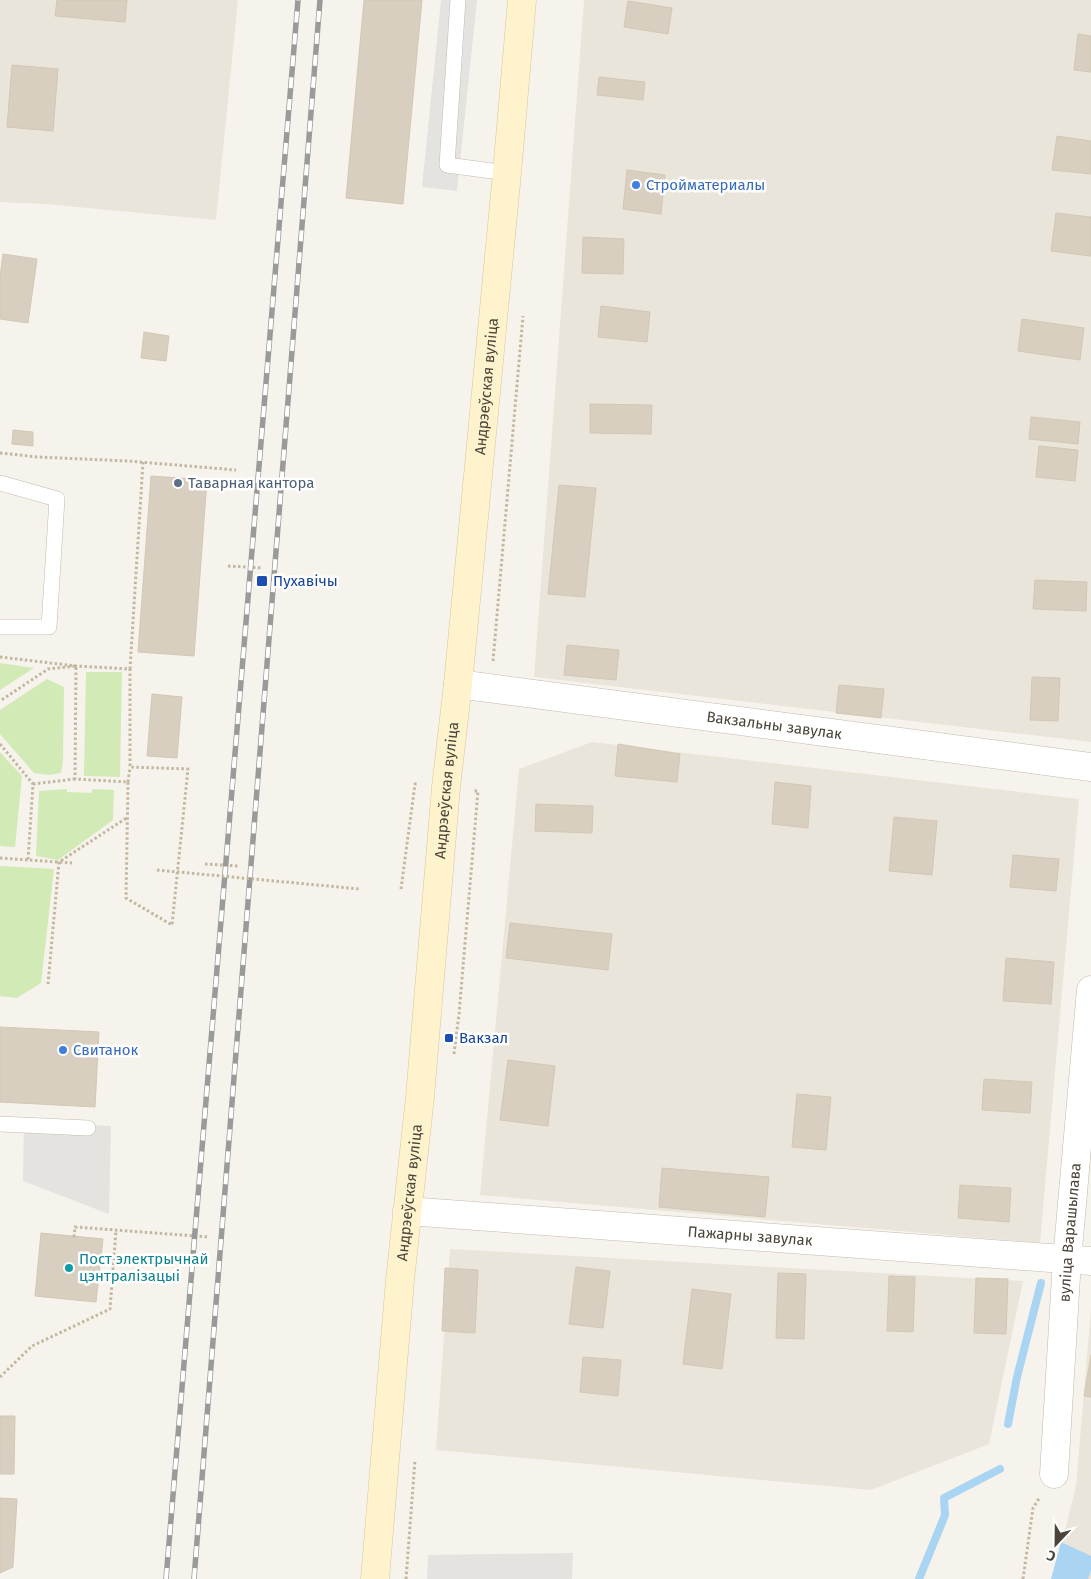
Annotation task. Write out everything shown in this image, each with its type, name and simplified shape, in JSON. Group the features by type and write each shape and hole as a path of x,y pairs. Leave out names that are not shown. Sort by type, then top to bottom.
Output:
{"main road":[{"name":"Андрэеўская вуліца","path":"375,1579 400,1280 420,1097 446,787 458,684 522,0"}],"street":[{"name":"Вакзальны завулак","path":"458,684 1091,766"},
{"name":"вуліца Варашылава","path":"1054,1474 1079,1261 1091,990"},
{"name":"Пажарны завулак","path":"408,1211 1079,1261"}],"lane":[{"path":"458,0 447,165 507,173"},
{"path":"0,483 57,499 49,627 0,627"},
{"path":"0,1124 88,1128"}],"path":[{"path":"491,688 524,314"},
{"path":"0,453 38,458 143,462 236,470"},
{"path":"130,767 188,769 172,926 126,898 128,782 130,767 130,669 143,462"},
{"path":"228,566 263,568"},
{"path":"0,657 76,666 130,669"},
{"path":"0,701 48,669 76,666"},
{"path":"75,778 76,666"},
{"path":"0,744 33,784 28,860"},
{"path":"33,784 75,778 128,782"},
{"path":"59,862 128,817"},
{"path":"0,858 72,863"},
{"path":"48,984 59,862"},
{"path":"205,864 239,866"},
{"path":"157,870 360,889"},
{"path":"74,1237 75,1227 209,1238"},
{"path":"0,1377 32,1346 110,1309 116,1230"},
{"path":"1023,1579 1033,1508 1054,1474"}],"shaded area":[{"path":"0,0 238,0 216,220 45,204 0,202"},
{"path":"441,0 477,0 457,191 422,187"},
{"path":"584,0 1091,0 1091,742 534,677"},
{"path":"592,742 1079,799 1040,1243 480,1195 519,769"},
{"path":"24,1122 111,1126 109,1214 23,1181"},
{"path":"450,1249 1023,1281 989,1444 871,1490 436,1450"},
{"path":"1091,1309 1091,1579 1053,1579 1076,1486"},
{"path":"573,1553 572,1579 427,1579 428,1555"}],"green space":[{"path":"0,663 34,668 0,690"},
{"path":"86,672 122,672 120,777 84,776"},
{"path":"47,679 64,687 63,762 61,773 49,775 34,773 0,734 0,710"},
{"path":"0,752 22,776 15,847 0,846"},
{"path":"67,789 67,792 91,793 93,789 114,790 113,820 58,860 36,856 39,791"},
{"path":"0,866 54,869 41,983 17,998 0,996"}],"water":[{"path":"1061,1542 1091,1556 1091,1570 1088,1579 1051,1579"}],"building":[{"path":"57,0 127,0 125,22 55,16"},
{"path":"364,0 422,0 403,204 346,198"},
{"path":"628,1 672,8 668,34 624,27"},
{"path":"1078,34 1091,36 1091,72 1074,70"},
{"path":"12,65 58,69 53,131 7,127"},
{"path":"599,77 645,82 643,100 597,95"},
{"path":"1057,136 1091,141 1091,174 1052,170"},
{"path":"627,170 665,175 661,214 623,209"},
{"path":"1056,213 1091,217 1091,256 1051,251"},
{"path":"583,237 624,239 623,274 582,273"},
{"path":"3,254 37,259 28,323 0,319 0,277"},
{"path":"601,306 650,312 647,342 598,337"},
{"path":"1022,319 1084,328 1080,360 1018,351"},
{"path":"144,332 169,336 166,361 141,358"},
{"path":"590,404 652,405 651,434 590,433"},
{"path":"1031,417 1080,422 1078,444 1029,439"},
{"path":"13,430 33,432 33,446 12,444"},
{"path":"1039,446 1078,450 1075,481 1036,477"},
{"path":"151,476 207,480 194,656 138,652"},
{"path":"559,485 596,488 585,597 548,594"},
{"path":"1035,580 1087,582 1086,611 1033,609"},
{"path":"567,645 619,650 616,680 564,675"},
{"path":"1032,677 1060,678 1058,721 1030,720"},
{"path":"839,685 884,689 881,718 836,713"},
{"path":"152,694 182,697 177,758 147,756"},
{"path":"618,744 680,754 677,782 615,776"},
{"path":"775,782 811,786 808,828 772,824"},
{"path":"536,804 593,806 592,833 535,831"},
{"path":"894,817 937,821 932,875 889,871"},
{"path":"1013,855 1059,859 1056,891 1010,887"},
{"path":"510,923 612,934 608,970 506,958"},
{"path":"1006,958 1054,962 1051,1004 1003,1001"},
{"path":"0,1027 99,1032 95,1107 0,1102"},
{"path":"508,1060 555,1066 548,1126 500,1120"},
{"path":"984,1079 1032,1082 1030,1113 982,1110"},
{"path":"797,1094 831,1097 826,1150 792,1147"},
{"path":"662,1168 769,1177 765,1217 659,1207"},
{"path":"960,1185 1011,1188 1009,1222 958,1218"},
{"name":"Пост электрычнай цэнтралізацыі","path":"41,1233 103,1239 96,1302 35,1296"},
{"path":"576,1267 610,1271 603,1328 569,1324"},
{"path":"445,1268 478,1270 475,1333 442,1331"},
{"path":"778,1273 806,1274 804,1339 776,1338"},
{"path":"889,1276 915,1277 913,1332 887,1331"},
{"path":"976,1278 1008,1279 1006,1334 974,1333"},
{"path":"692,1289 731,1294 722,1369 683,1364"},
{"path":"1091,1355 1091,1397 1084,1396"},
{"path":"583,1357 621,1360 618,1396 580,1392"},
{"path":"0,1416 15,1416 14,1474 0,1474"},
{"path":"0,1498 17,1499 13,1567 0,1573"}],"waterway":[{"path":"1008,1424 1017,1377 1041,1283"},
{"path":"919,1579 945,1515 944,1498 1000,1469"}],"railway":[{"path":"166,1579 298,0"},
{"path":"194,1579 320,0"}],"place":[{"name":"Стройматериалы","path":"636,185"},
{"name":"Таварная кантора","path":"178,483"},
{"name":"Пухавічы","path":"262,581"},
{"name":"Вакзал","path":"449,1038"},
{"name":"Свитанок","path":"63,1050"},
{"name":"Пост электрычнай цэнтралізацыі","path":"69,1268"}]}
